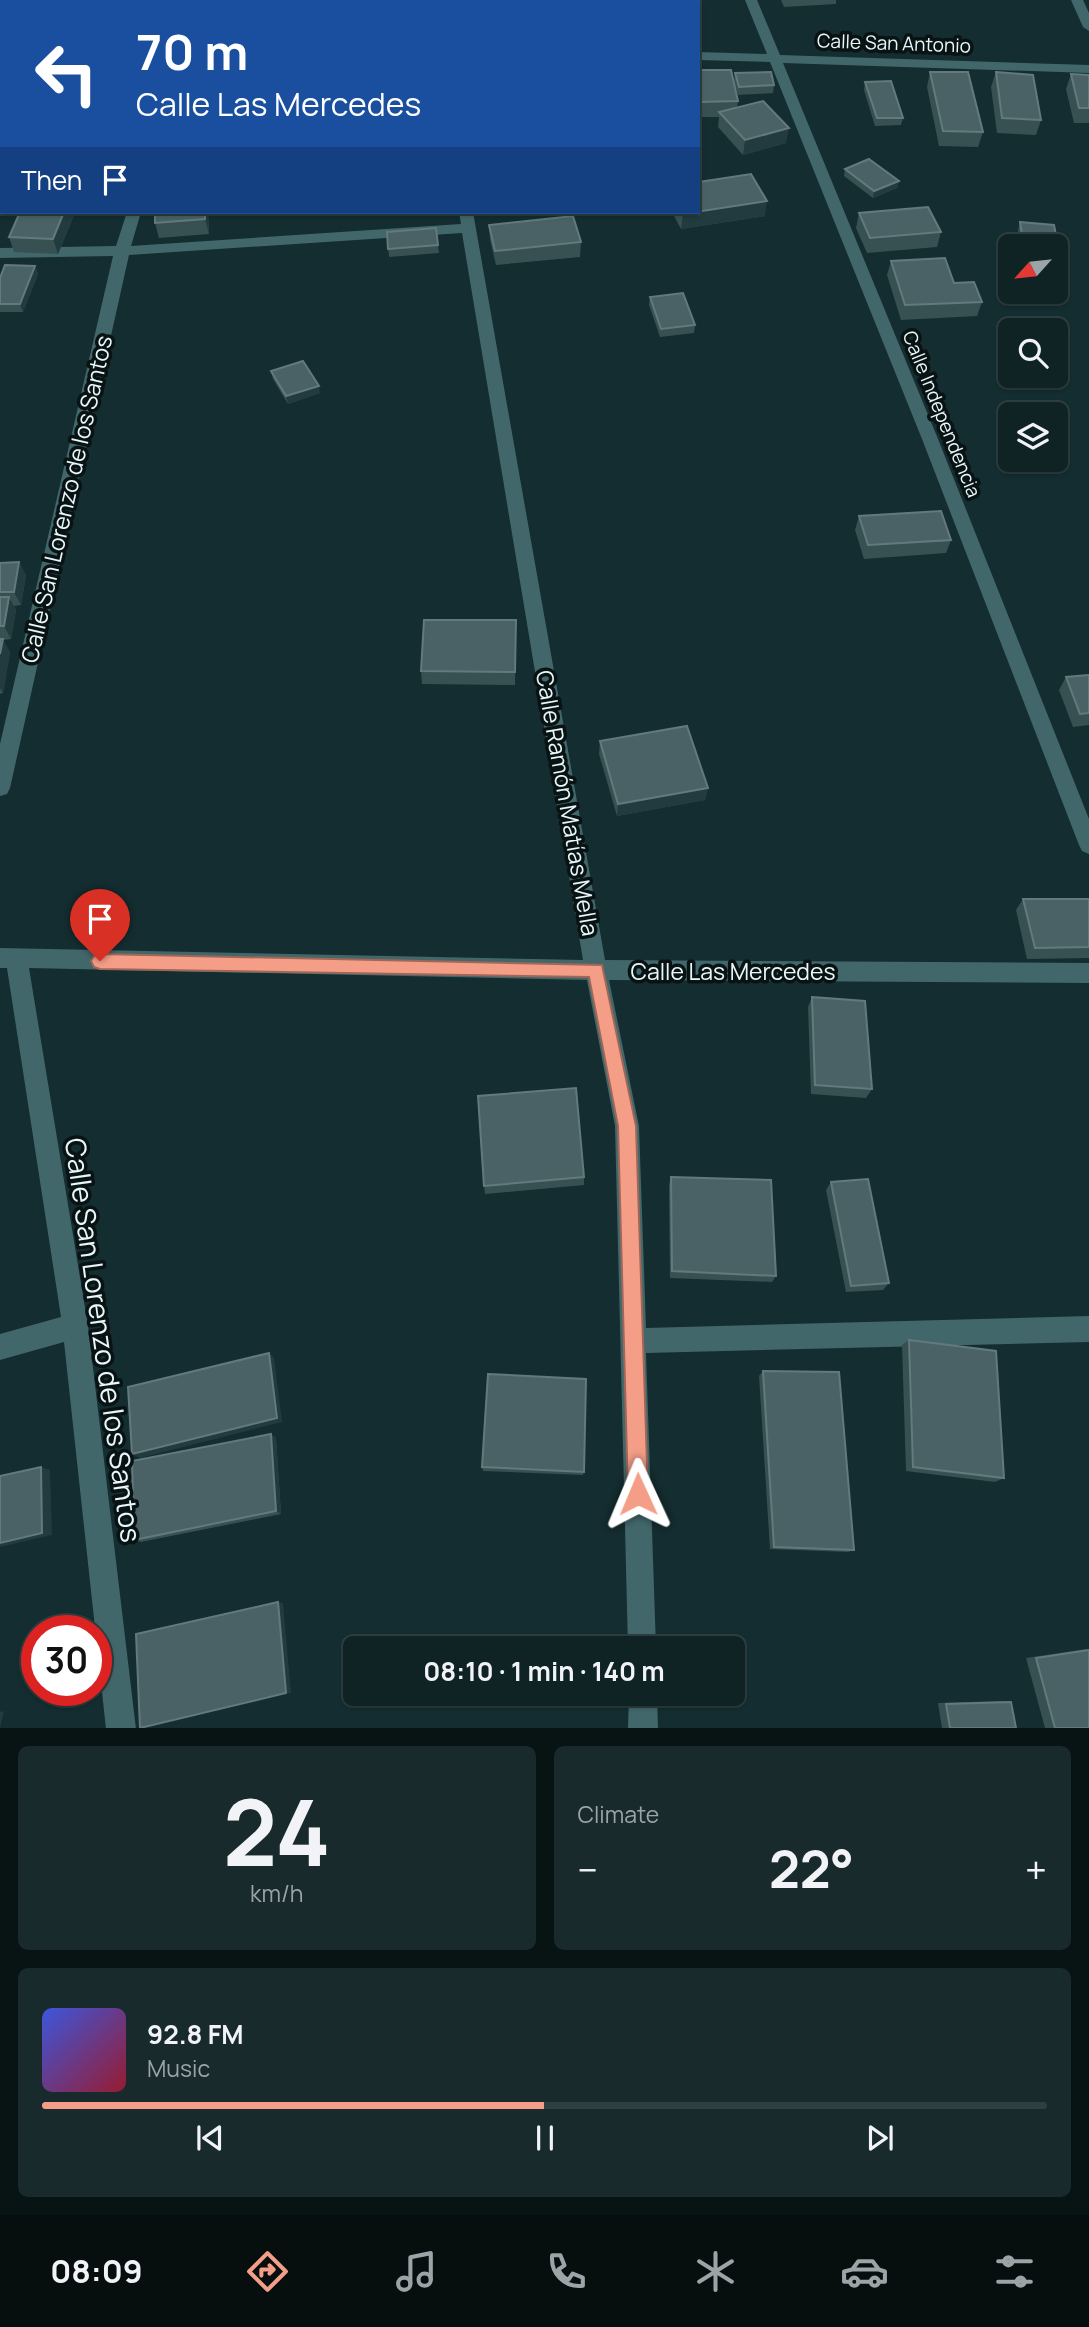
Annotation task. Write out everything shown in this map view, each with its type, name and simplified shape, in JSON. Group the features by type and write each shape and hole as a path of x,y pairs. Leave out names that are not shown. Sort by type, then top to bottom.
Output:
{"street":[{"name":"Calle Independencia","path":"751,0 777,58 1089,845"},
{"path":"1077,0 1089,27"},
{"name":"Calle San Antonio","path":"700,56 1089,69"},
{"name":"Calle San Lorenzo de los Santos","path":"0,788 122,251 133,214"},
{"path":"0,253 122,251 467,220"},
{"name":"Calle Ramón Matías Mella","path":"467,220 596,970 627,1126 642,1636"},
{"name":"Calle San Lorenzo de los Santos","path":"8,959 75,1326 121,1728"},
{"name":"Calle Las Mercedes","path":"8,959 596,970 1089,973"},
{"path":"0,1347 75,1326"},
{"path":"635,1340 1089,1329"},
{"path":"643,1706 643,1728"}],"building":[{"path":"700,70 731,70 738,101 700,102"},
{"path":"771,72 774,85 739,87 735,73"},
{"path":"930,72 968,72 983,132 943,131"},
{"path":"996,72 1033,75 1041,120 1002,118"},
{"path":"1071,74 1089,75 1089,108 1079,108"},
{"path":"891,81 903,118 877,118 865,82"},
{"path":"763,101 789,128 745,140 719,112"},
{"path":"869,159 899,181 874,191 845,169"},
{"path":"751,174 767,201 700,212 700,182"},
{"path":"928,207 941,232 870,238 859,213"},
{"path":"19,214 63,214 53,239 9,237"},
{"path":"155,214 205,214 205,219 155,223"},
{"path":"573,216 581,242 495,251 489,225"},
{"path":"1020,222 1054,225 1056,234 1022,234"},
{"path":"436,228 438,245 388,249 387,232"},
{"path":"945,258 954,283 974,282 982,302 905,305 891,261"},
{"path":"5,265 35,266 20,304 0,304 0,278"},
{"path":"683,293 695,325 661,329 650,297"},
{"path":"303,361 319,386 286,396 271,371"},
{"path":"941,511 951,540 868,545 859,516"},
{"path":"19,562 14,592 0,592 0,563"},
{"path":"0,597 9,597 4,626 0,626"},
{"path":"424,620 516,620 515,672 421,671"},
{"path":"1089,675 1089,713 1080,714 1066,677"},
{"path":"687,726 708,788 618,804 600,741"},
{"path":"1023,899 1089,899 1089,947 1035,948"},
{"path":"812,997 865,1001 872,1089 815,1085"},
{"path":"576,1088 584,1177 484,1186 478,1096"},
{"path":"671,1177 771,1180 776,1276 672,1271"},
{"path":"868,1179 889,1283 851,1286 831,1182"},
{"path":"909,1340 996,1351 1004,1478 913,1467"},
{"path":"269,1353 277,1418 132,1454 128,1387"},
{"path":"763,1371 839,1372 854,1550 774,1547"},
{"path":"488,1374 586,1379 584,1472 482,1467"},
{"path":"271,1434 276,1511 134,1540 132,1461"},
{"path":"41,1467 42,1533 0,1543 0,1476"},
{"path":"278,1602 286,1693 140,1728 136,1634"},
{"path":"1089,1650 1089,1728 1055,1728 1036,1658"},
{"path":"1011,1702 1016,1728 950,1728 946,1704"}],"route":[{"path":"100,961 596,970 627,1126 638,1494"}]}
